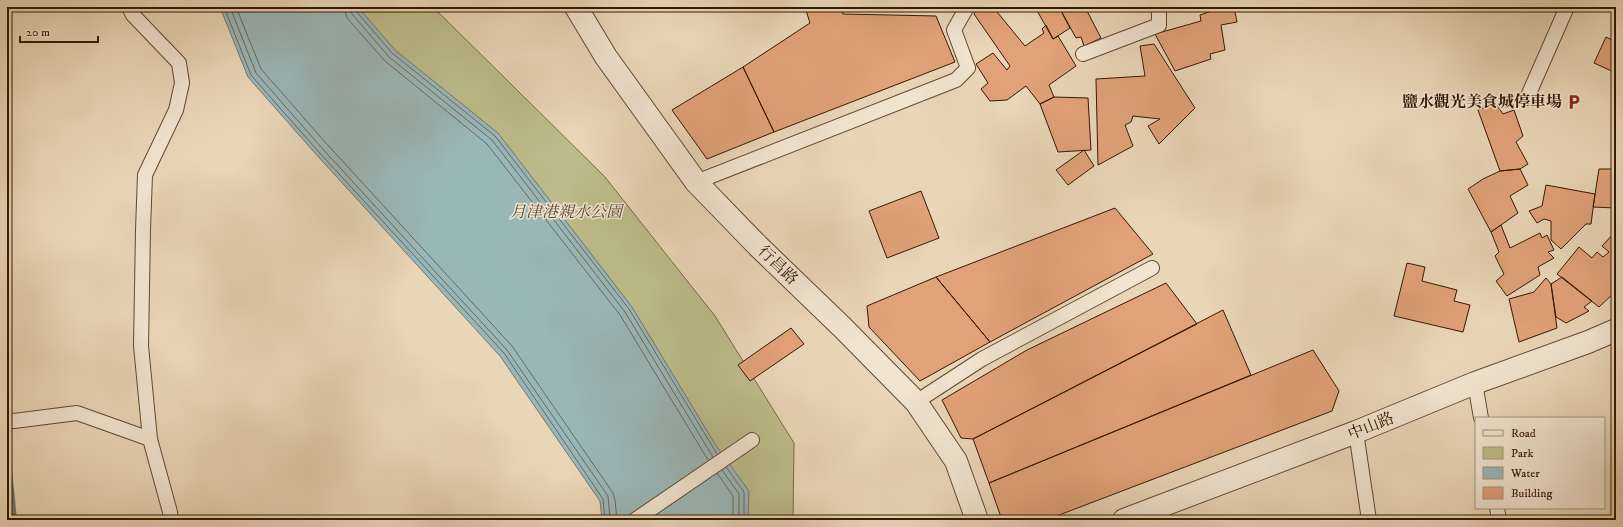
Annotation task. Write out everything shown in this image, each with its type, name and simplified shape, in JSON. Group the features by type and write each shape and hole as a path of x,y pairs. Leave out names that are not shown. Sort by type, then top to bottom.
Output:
{"street":[{"name":"行昌路","path":"576,7 606,57 696,182 758,246 842,327 916,402 956,461 977,520"},
{"name":"中山路","path":"1124,520 1356,432 1475,383 1588,342 1616,330"}],"lane":[{"path":"129,7 138,20 179,63 182,83 176,110 145,175 141,346 150,439 171,520"},
{"path":"696,182 956,80 968,68 954,30 967,7"},
{"path":"1083,54 1159,25 1159,12 1157,7"},
{"path":"1527,98 1567,7"},
{"path":"916,402 982,359 1152,268"},
{"path":"1475,383 1481,417"},
{"path":"7,420 14,421 77,413 150,439"},
{"path":"1356,432 1369,520"},
{"path":"635,520 752,440"},
{"path":"1497,509 1499,520"}],"green space":[{"name":"月津港親水公園","path":"318,7 433,7 605,177 715,316 794,443 793,520 598,520 699,447"}],"water":[{"path":"220,7 358,7 395,50 498,133 632,307 715,444 749,491 748,520 602,520 600,501 500,356 314,152 248,77"}],"building":[{"path":"805,7 841,7 843,14 936,16 955,62 774,132 743,67 810,23"},
{"path":"979,7 993,7 1025,46 1044,33 1042,29 1046,25 1053,39 1058,36 1076,66 1049,85 1054,97 1040,104 1026,86 1007,100 990,101 981,89 988,83 976,64 993,53 1007,70 1010,66 974,14"},
{"path":"1035,7 1059,7 1070,28 1053,39"},
{"path":"1059,7 1085,7 1101,38 1084,46 1081,37 1076,38"},
{"path":"1224,7 1234,7 1237,22 1221,25 1225,50 1210,54 1211,59 1175,71 1155,34 1201,21 1200,15"},
{"path":"1606,37 1616,42 1616,73 1594,63"},
{"path":"1154,44 1195,108 1159,144 1148,126 1160,119 1133,116 1131,122 1125,125 1133,146 1098,165 1096,79 1145,76 1140,46"},
{"path":"743,67 774,132 707,159 672,110"},
{"path":"1054,97 1088,98 1091,150 1058,152 1040,104"},
{"path":"1495,103 1503,114 1514,110 1523,136 1516,142 1528,164 1520,169 1500,171 1478,110"},
{"path":"1084,150 1094,166 1068,185 1056,170"},
{"path":"1520,169 1528,185 1510,196 1518,213 1491,232 1468,189 1483,179 1500,171"},
{"path":"1599,169 1613,169 1616,171 1616,208 1593,207"},
{"path":"1546,185 1595,194 1591,224 1586,224 1561,249 1551,240 1551,221 1544,219 1537,223 1529,211 1542,206"},
{"path":"921,191 939,238 887,258 869,211"},
{"path":"1115,208 1153,254 990,342 936,277"},
{"path":"1501,225 1510,248 1540,233 1542,238 1547,235 1554,250 1548,252 1554,258 1538,267 1540,275 1507,296 1496,281 1504,274 1495,256 1499,252 1491,232"},
{"path":"1616,231 1616,291 1599,307 1557,274 1579,247 1592,258 1597,252 1603,257 1609,252 1602,246"},
{"path":"1407,263 1425,267 1422,281 1457,290 1454,301 1470,305 1463,332 1394,316"},
{"path":"936,277 990,342 920,381 869,327 867,306"},
{"path":"1562,277 1592,301 1584,307 1589,311 1566,323 1556,317 1551,284"},
{"path":"1546,278 1551,284 1557,328 1519,342 1509,299 1534,292"},
{"path":"1166,283 1197,324 973,439 961,438 942,400 1027,350"},
{"path":"1223,310 1251,375 989,483 973,439"},
{"path":"791,328 804,344 750,381 738,365"},
{"path":"1313,350 1339,391 1332,411 1046,520 1002,520 989,483"}],"waterway":[{"path":"7,459 13,520"}],"place":[{"name":"鹽水觀光美食城停車場","path":"1574,102"}]}
